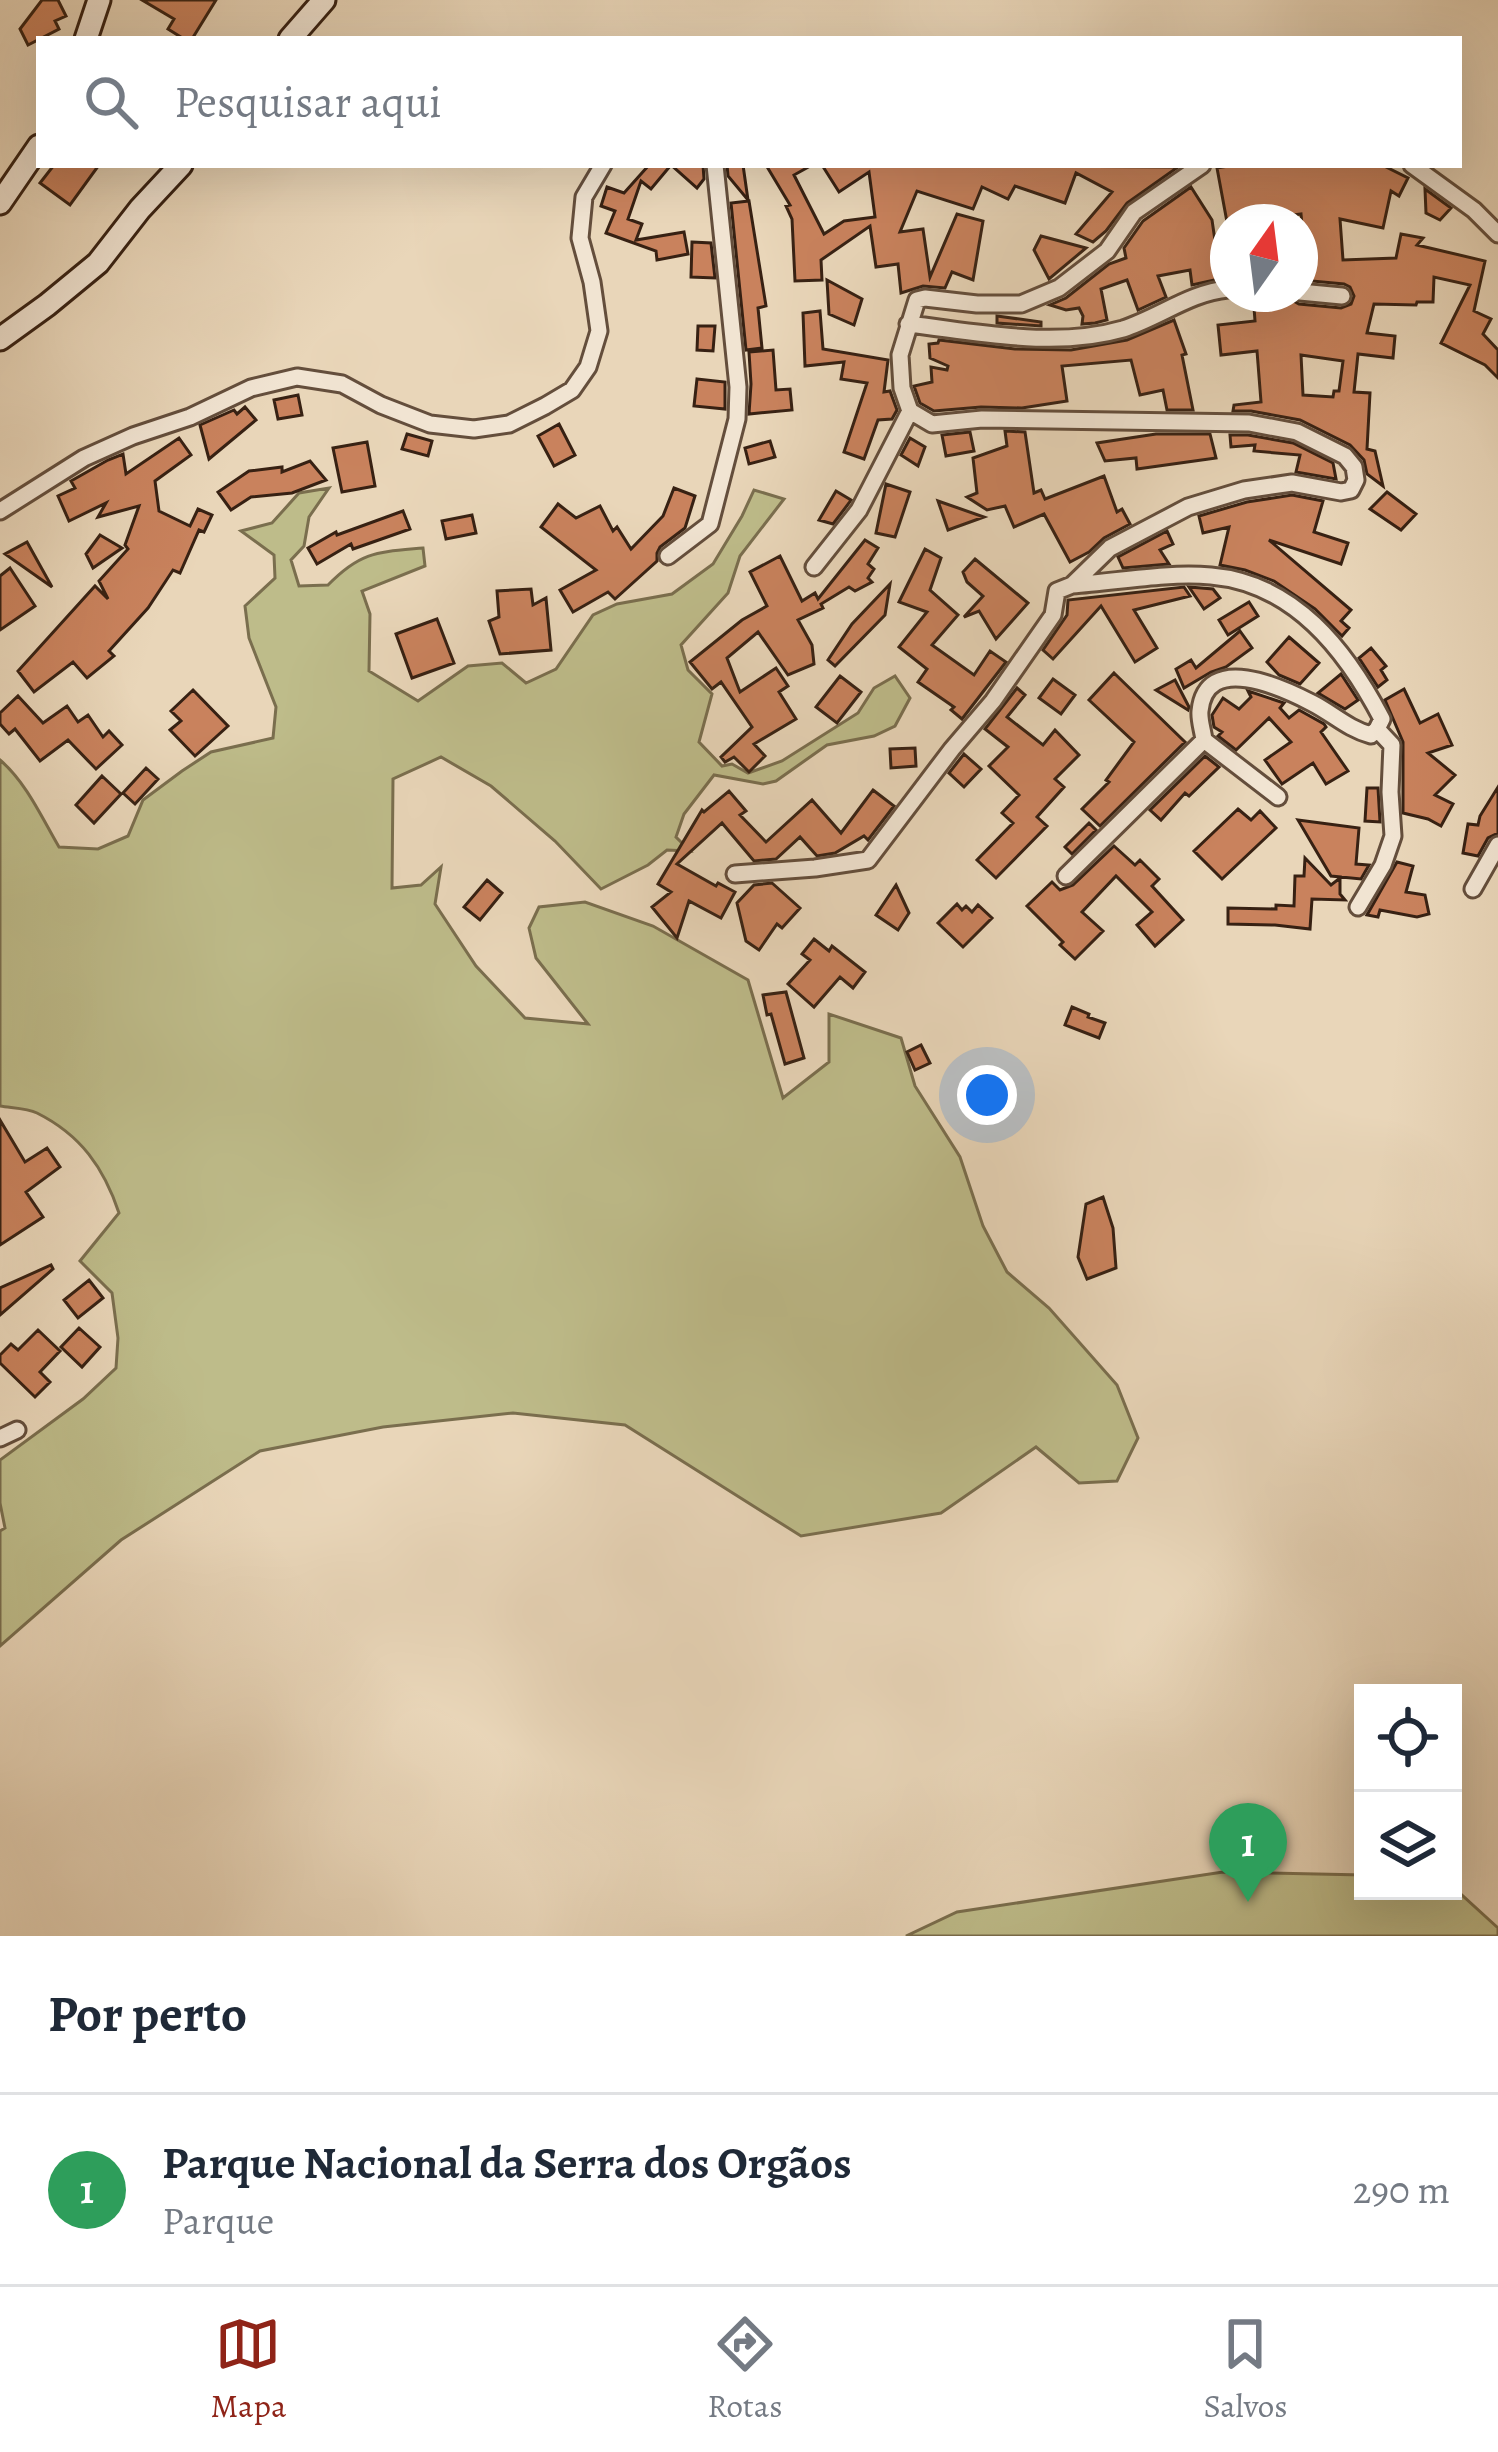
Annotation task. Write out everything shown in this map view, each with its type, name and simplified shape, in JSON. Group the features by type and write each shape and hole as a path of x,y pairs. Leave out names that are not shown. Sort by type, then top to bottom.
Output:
{"street":[{"path":"87,36 99,0"},
{"path":"293,36 324,0"},
{"path":"0,203 36,150"},
{"path":"0,339 98,262 178,168"},
{"path":"0,511 84,458 251,388 297,377 342,384 430,424 474,429 509,424 545,406 572,390 588,367 599,331 580,238 584,197 601,168"},
{"path":"668,556 710,524 737,419 738,387 715,168"},
{"path":"1072,585 1110,548 1188,507 1292,482 1342,492 1351,490 1356,480 1345,456 1297,432 1249,423 982,419 932,424 910,411 899,355 917,300 1021,304 1059,288 1107,251 1134,212 1198,168"},
{"path":"1416,168 1474,209 1498,234"},
{"path":"908,324 1070,338 1124,328 1210,293"},
{"path":"1318,294 1342,296"},
{"path":"814,567 860,510 910,411"},
{"path":"736,874 868,860 1005,684 1053,615 1057,591 1072,585 1206,575 1242,580 1273,593 1312,620 1340,650 1382,718 1371,735 1267,683 1236,677 1208,689 1200,711 1204,740 1278,796"},
{"path":"1358,907 1383,866 1393,836 1392,745 1378,729"},
{"path":"1066,876 1204,740"},
{"path":"1473,889 1498,845"},
{"path":"0,1438 17,1430"}],"shaded area":[{"path":"329,488 309,517 304,546 291,560 299,586 328,585 350,565 371,555 423,548 425,566 362,591 370,614 369,671 418,701 468,666 502,663 526,683 556,669 593,615 617,604 672,594 713,564 754,490 784,499 740,556 728,593 681,645 688,670 712,694 699,742 722,766 732,764 748,773 782,761 858,713 874,688 895,676 910,698 895,726 874,736 827,745 776,781 763,784 714,775 684,814 676,837 690,851 667,850 601,889 491,786 441,757 393,779 392,888 421,885 441,867 435,904 476,966 525,1018 588,1024 536,958 529,928 539,907 585,902 653,926 748,980 783,1098 829,1062 829,1014 901,1038 915,1086 960,1157 983,1226 1007,1272 1049,1308 1117,1385 1138,1438 1117,1481 1079,1483 1036,1447 941,1513 801,1536 625,1425 513,1413 383,1427 260,1451 121,1540 0,1646 0,1531 5,1528 0,1460 83,1399 116,1368 112,1293 80,1261 119,1213 98,1167 78,1142 33,1111 0,1106 0,760 26,790 59,847 98,849 128,836 143,800 211,752 273,738 276,707 249,638 245,606 275,578 274,555 241,531 272,523 299,493"},
{"path":"1223,1872 1354,1875 1354,1900 1462,1900 1462,1895 1498,1928 1498,1936 906,1936 957,1912"}],"building":[{"path":"42,0 58,0 66,16 55,21 59,29 36,36 28,45 20,29"},
{"path":"142,0 216,0 194,36 179,36 168,29 174,19"},
{"path":"52,168 97,168 70,205 40,183"},
{"path":"646,168 668,168 651,189 641,181 628,219 642,224 636,240 684,232 688,254 657,260 656,251 606,233 615,211 601,206 607,187 624,193"},
{"path":"674,168 703,168 704,179 697,188"},
{"path":"727,168 743,168 748,200 728,176"},
{"path":"768,168 807,168 794,175 824,234 844,221 875,217 869,172 839,192 824,168 1177,168 1127,203 1093,242 1076,234 1112,192 1076,173 1065,203 1015,186 1008,199 982,187 973,209 917,191 900,232 923,229 930,277 957,214 983,221 973,280 952,272 945,288 923,286 901,293 898,264 876,267 870,226 821,260 822,280 795,281 792,219 786,206 790,205"},
{"path":"1217,168 1388,168 1408,178 1399,196 1391,191 1383,228 1340,219 1343,260 1396,258 1401,234 1423,238 1417,245 1485,261 1474,311 1491,319 1483,334 1498,350 1498,378 1485,365 1441,343 1470,285 1434,277 1433,302 1374,304 1367,333 1395,336 1393,358 1358,354 1354,392 1370,393 1367,449 1375,451 1383,486 1367,474 1364,460 1350,445 1300,420 1233,411 1234,405 1261,402 1257,351 1221,355 1218,325 1255,321 1254,312 1341,308 1351,304 1354,296 1344,284 1318,282 1318,204 1224,204","holes":["1301,355 1343,361 1339,391 1333,397 1303,395"]},
{"path":"1191,187 1210,217 1210,281 1192,285 1190,270 1158,276 1166,297 1138,310 1127,280 1101,289 1107,320 1095,323 1082,324 1079,308 1050,305 1109,264 1126,258 1124,248 1143,221"},
{"path":"1425,189 1451,208 1440,220 1426,213"},
{"path":"749,201 766,306 758,308 762,348 746,350 731,203"},
{"path":"1041,236 1086,248 1049,279 1034,250"},
{"path":"692,242 711,243 715,278 691,277"},
{"path":"827,280 862,299 854,325 829,314"},
{"path":"820,311 823,349 888,360 884,392 890,391 897,410 892,419 878,420 864,459 844,452 867,383 841,379 844,362 805,366 803,313"},
{"path":"997,316 1041,322 1041,326 997,323"},
{"path":"1174,320 1186,354 1182,355 1193,410 1167,410 1163,390 1140,395 1131,360 1062,366 1067,401 1022,408 934,411 920,403 914,386 932,382 931,367 947,370 948,366 930,358 929,344 939,340 1071,350 1127,340"},
{"path":"698,326 715,326 713,351 697,350"},
{"path":"773,350 776,390 790,389 792,410 749,414 749,352"},
{"path":"697,379 725,382 725,409 694,406"},
{"path":"298,395 302,415 278,419 274,400"},
{"path":"245,407 256,420 209,459 200,425"},
{"path":"559,424 575,455 554,466 538,436"},
{"path":"1005,431 1025,432 1034,493 1041,490 1045,499 1104,476 1117,512 1122,509 1130,524 1070,562 1044,514 1014,527 1005,506 987,510 967,497 977,493 973,458 1007,446"},
{"path":"970,432 974,451 946,456 942,435"},
{"path":"407,434 432,441 428,456 402,449"},
{"path":"1156,434 1210,434 1216,458 1137,469 1136,458 1105,461 1097,443"},
{"path":"1230,435 1293,443 1333,463 1336,479 1296,472 1300,455 1254,451 1255,445 1231,447"},
{"path":"179,438 191,455 155,481 159,511 190,526 198,509 212,515 204,532 199,530 180,573 173,570 148,608 109,651 114,656 87,678 73,662 34,692 18,671 95,586 108,599 99,581 128,549 125,545 139,506 98,517 106,503 69,521 58,496 75,488 71,481 108,460 123,454 126,474"},
{"path":"910,438 925,447 918,466 901,455"},
{"path":"770,441 775,457 749,464 745,448"},
{"path":"367,442 375,486 342,492 333,448"},
{"path":"310,461 326,480 292,493 251,497 231,510 218,492 249,471 282,467 282,472"},
{"path":"886,484 910,492 895,537 876,533"},
{"path":"674,488 695,496 685,528 660,547 657,561 615,599 608,592 573,612 560,590 596,570 541,527 558,504 576,518 600,506 613,531 617,527 631,549 663,516"},
{"path":"836,491 851,500 833,524 819,520"},
{"path":"1387,492 1416,514 1401,530 1370,509"},
{"path":"1292,495 1323,501 1314,532 1348,543 1341,564 1269,540 1351,610 1341,621 1349,628 1342,636 1315,609 1274,581 1220,565 1229,527 1203,533 1199,516"},
{"path":"938,501 984,517 948,530"},
{"path":"403,511 410,529 353,549 351,544 317,564 308,548 336,532"},
{"path":"472,515 476,533 446,539 442,521"},
{"path":"1167,531 1173,544 1160,550 1169,564 1123,568 1118,557"},
{"path":"100,535 122,548 93,568 86,554"},
{"path":"865,540 878,548 868,564 874,569 868,578 872,582 855,591 849,587 798,620 812,645 814,664 788,675 758,632 727,658 740,692 776,668 788,686 779,692 796,719 754,744 765,756 749,772 734,757 725,762 721,757 752,727 721,682 712,689 690,662 767,606 750,572 780,556 802,601 815,593 818,599"},
{"path":"27,542 52,587 5,554"},
{"path":"925,549 941,558 930,590 958,615 932,645 974,675 990,651 1006,662 962,719 951,710 954,707 918,682 927,669 899,647 927,612 899,602"},
{"path":"975,559 1028,603 996,639 979,611 964,617 983,596 963,572"},
{"path":"10,568 35,606 0,630 0,576"},
{"path":"890,584 885,615 835,666 828,660 852,624"},
{"path":"1184,587 1190,596 1134,610 1157,648 1135,662 1101,606 1053,659 1043,650 1067,615 1068,600"},
{"path":"1189,587 1213,589 1220,598 1204,609"},
{"path":"531,589 533,605 546,598 551,650 500,654 489,621 499,617 497,591"},
{"path":"1249,602 1258,616 1228,635 1219,620"},
{"path":"437,619 454,663 412,678 396,634"},
{"path":"1240,631 1252,648 1184,688 1176,669 1191,660 1196,668"},
{"path":"1289,637 1319,663 1300,684 1279,675 1267,662"},
{"path":"1371,648 1386,666 1381,670 1387,680 1378,687 1359,658"},
{"path":"1114,673 1185,742 1100,826 1082,809 1109,782 1106,780 1134,742 1089,700"},
{"path":"1341,674 1358,700 1345,709 1318,693"},
{"path":"840,676 861,692 837,723 816,707"},
{"path":"1053,679 1075,695 1061,714 1039,698"},
{"path":"1175,680 1189,707 1188,710 1156,690"},
{"path":"1017,688 1025,695 1007,717 1043,745 1055,730 1079,755 1055,779 1064,787 1037,817 1047,826 996,878 977,860 1013,823 1002,813 1019,795 989,766 1008,747 985,729"},
{"path":"1404,689 1420,723 1438,714 1452,745 1428,753 1455,775 1435,795 1453,804 1441,826 1403,813 1403,742 1385,700"},
{"path":"193,690 228,726 195,756 170,730 181,721 171,711"},
{"path":"1248,691 1284,703 1280,708 1289,718 1299,710 1324,724 1321,732 1348,771 1326,784 1313,763 1282,784 1265,760 1291,742 1269,718 1236,750 1218,736 1222,732 1214,727 1212,715 1223,698 1239,709 1251,697"},
{"path":"18,696 43,723 67,706 78,722 88,715 103,737 109,731 122,745 96,769 68,740 40,761 15,729 9,734 0,724 0,713"},
{"path":"915,748 916,766 891,768 890,749"},
{"path":"964,754 981,769 964,787 949,773"},
{"path":"1205,756 1219,767 1189,796 1185,793 1161,820 1150,810"},
{"path":"146,768 158,779 135,804 123,793"},
{"path":"102,776 121,794 94,823 76,805"},
{"path":"1498,787 1498,833 1488,838 1478,856 1463,853 1468,824 1478,825"},
{"path":"1367,788 1378,788 1380,822 1365,821"},
{"path":"873,790 894,806 868,840 864,836 835,853 817,856 800,837 776,859 754,861 722,823 677,864 735,892 721,918 689,901 677,938 652,907 671,892 658,884 702,810 729,791 746,811 740,815 766,842 812,800 841,833"},
{"path":"1238,809 1251,820 1260,811 1276,828 1222,879 1194,851"},
{"path":"1298,820 1359,828 1356,864 1369,865 1361,879 1331,876"},
{"path":"1089,823 1096,830 1072,854 1065,847"},
{"path":"1114,846 1135,865 1140,860 1159,879 1152,886 1183,920 1155,946 1137,925 1152,912 1116,876 1082,912 1103,931 1075,959 1027,906 1052,882 1060,890 1073,885"},
{"path":"1305,858 1331,885 1340,878 1345,900 1312,899 1310,929 1228,924 1228,908 1294,906 1295,876 1304,876"},
{"path":"1397,862 1413,866 1406,892 1425,895 1429,914 1417,917 1380,910 1378,917 1367,915"},
{"path":"487,880 502,893 480,920 464,907"},
{"path":"772,883 800,908 782,928 777,924 759,950 746,941 737,903 754,885"},
{"path":"896,885 909,913 898,930 876,915"},
{"path":"957,904 972,912 978,905 992,918 963,947 938,923"},
{"path":"814,939 829,951 832,946 865,972 853,988 840,977 814,1007 788,984 810,960 802,954"},
{"path":"786,992 804,1058 785,1064 763,995"},
{"path":"1072,1007 1105,1023 1099,1038 1065,1025"},
{"path":"921,1045 930,1063 915,1070 907,1052"},
{"path":"0,1120 25,1162 47,1148 60,1167 26,1192 43,1217 0,1245"},
{"path":"1103,1197 1113,1228 1116,1268 1087,1279 1078,1257 1086,1204"},
{"path":"51,1265 53,1269 0,1315 0,1288"},
{"path":"89,1280 103,1298 78,1318 64,1300"},
{"path":"79,1328 100,1347 82,1367 61,1347"},
{"path":"38,1330 60,1351 40,1372 50,1382 35,1397 0,1363 0,1355 11,1344 18,1350"}],"place":[{"name":"Parque Nacional da Serra dos Orgãos","path":"1248,1902"}]}
